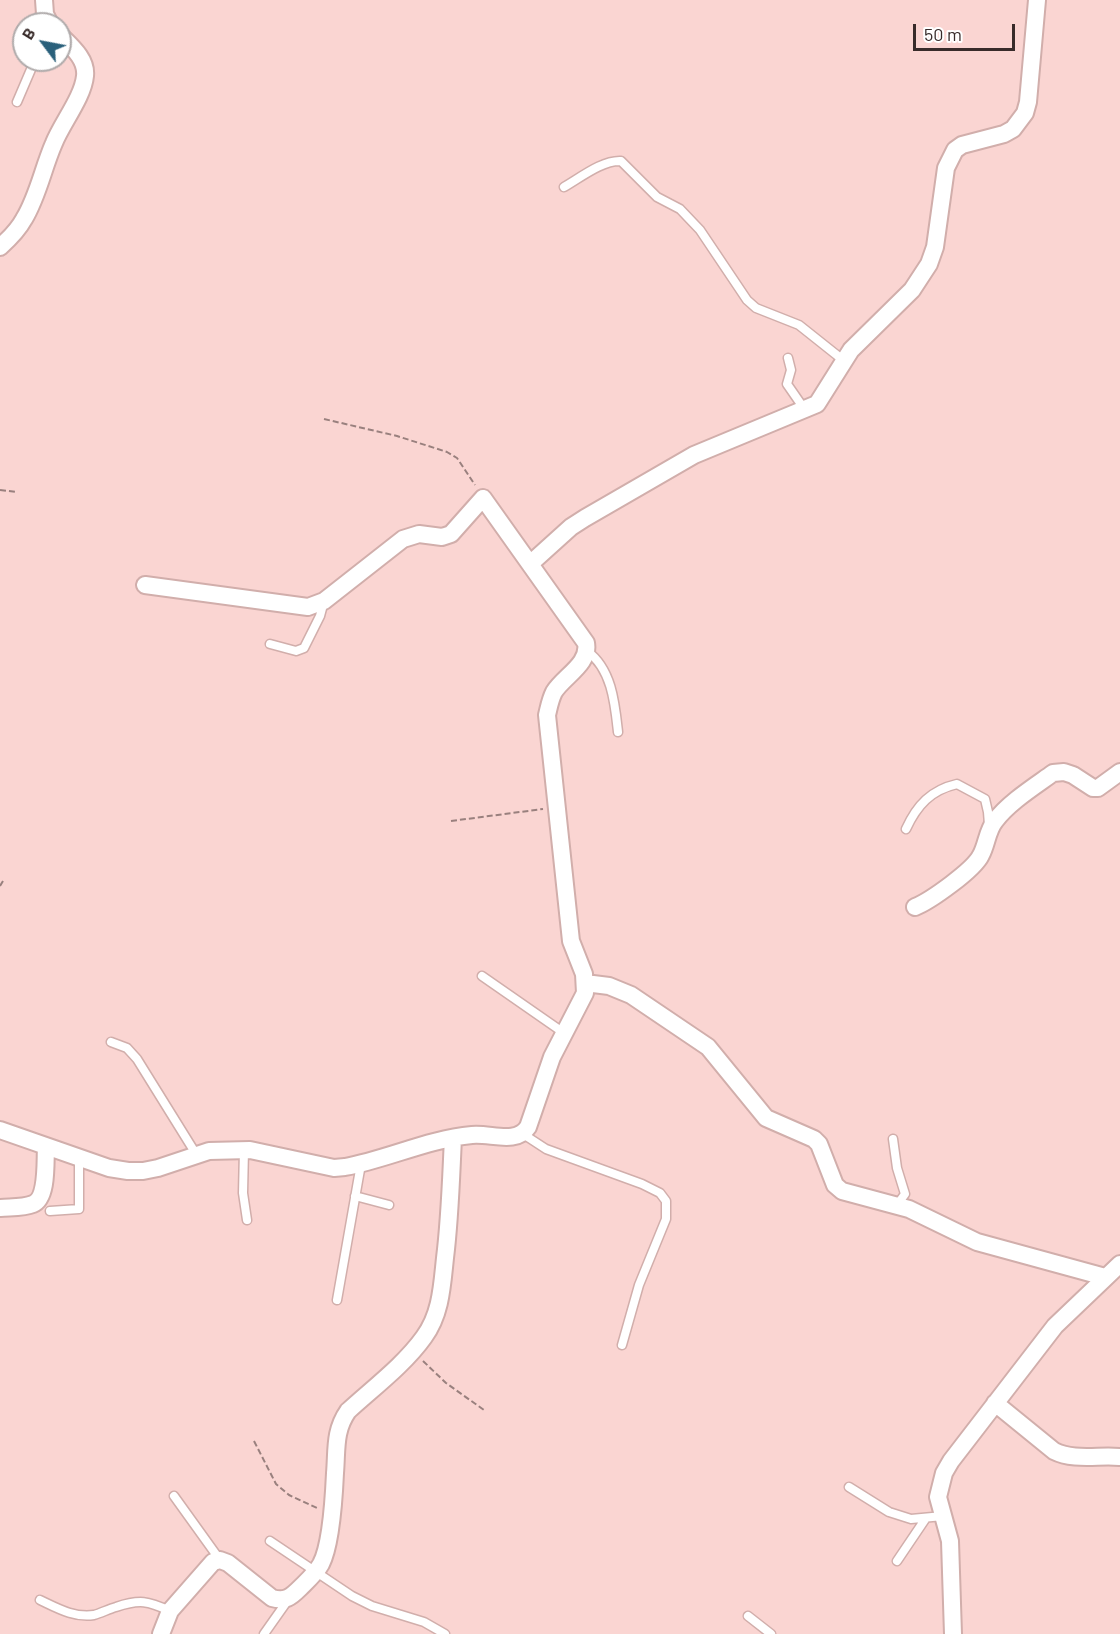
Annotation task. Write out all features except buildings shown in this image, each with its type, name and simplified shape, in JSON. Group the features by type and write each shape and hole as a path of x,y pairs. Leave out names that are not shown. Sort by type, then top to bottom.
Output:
{"street":[{"path":"530,564 571,527 694,455 817,404 851,350 912,290 929,264 935,247 946,168 955,150 962,145 1004,135 1013,129 1025,113 1028,102 1037,0"},
{"path":"0,247 13,236 30,209 55,140 81,89 85,76 84,64 72,48"},
{"path":"0,1130 109,1168 143,1171 209,1151 244,1150 334,1168 361,1164 412,1147 453,1138 479,1135 516,1137 523,1134 528,1127 552,1057 582,1001 585,983 572,941 547,715 549,702 555,690 584,659 587,651 586,643 483,498 451,534 442,537 419,534 403,539 324,601 308,607 146,585"},
{"path":"915,906 936,894 976,863 982,854 990,829 1001,814 1053,773 1064,772 1073,775 1093,788 1098,788 1120,772"},
{"path":"585,983 609,986 631,995 708,1047 766,1118 814,1139 819,1144 835,1185 842,1191 897,1205 977,1242 1105,1277"},
{"path":"161,1634 170,1611 213,1562 220,1560 228,1563 272,1598 281,1601 290,1598 316,1572 323,1561 327,1548 335,1475 336,1434 341,1421 348,1411 414,1350 435,1320 440,1303 449,1223 453,1138"},
{"path":"0,1208 28,1205 38,1201 43,1193 46,1147"},
{"path":"953,1634 950,1541 938,1497 944,1473 1055,1326 1120,1264"},
{"path":"995,1403 1062,1455 1120,1457"}],"lane":[{"path":"17,102 30,72"},
{"path":"564,187 601,166 621,161 657,197 680,209 700,230 747,300 756,308 799,325 843,360"},
{"path":"788,358 790,370 787,384 805,410"},
{"path":"270,644 296,651 304,648 320,616 324,601"},
{"path":"587,651 597,660 612,689 618,732"},
{"path":"906,829 911,817 927,797 939,789 957,784 985,799 990,829"},
{"path":"482,976 564,1033"},
{"path":"111,1042 127,1048 137,1059 196,1154"},
{"path":"523,1134 546,1149 642,1184 660,1193 666,1201 666,1219 639,1285 622,1345"},
{"path":"893,1139 897,1168 905,1194 897,1205"},
{"path":"244,1150 243,1193 247,1220"},
{"path":"50,1211 79,1209 79,1158"},
{"path":"337,1300 361,1164"},
{"path":"355,1196 389,1205"},
{"path":"849,1487 889,1512 911,1520 943,1516"},
{"path":"174,1496 220,1560"},
{"path":"897,1562 926,1518"},
{"path":"270,1541 352,1596 372,1606 424,1622 446,1634"},
{"path":"264,1634 290,1598"},
{"path":"40,1600 62,1611 78,1615 94,1615 135,1602 149,1602 170,1611"},
{"path":"748,1616 771,1634"}],"path":[{"path":"324,418 397,436 447,452 458,458 483,498"},
{"path":"0,490 17,492"},
{"path":"451,821 557,808"},
{"path":"0,886 3,881"},
{"path":"414,1350 424,1363 446,1383 484,1410"},
{"path":"254,1441 276,1484 289,1495 331,1514"}]}
